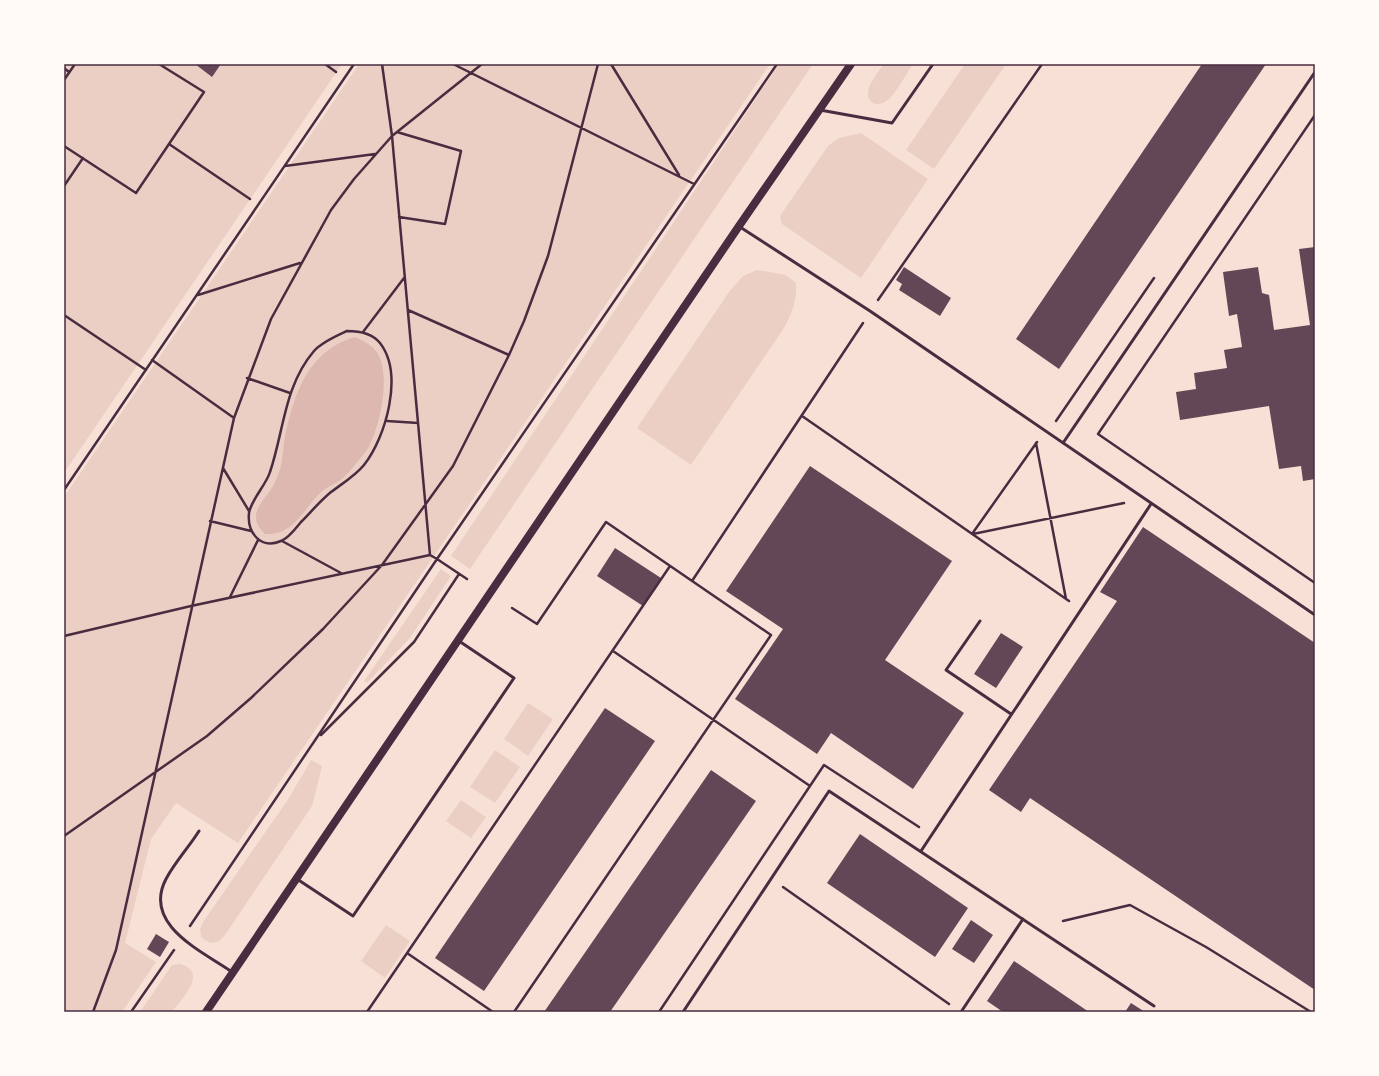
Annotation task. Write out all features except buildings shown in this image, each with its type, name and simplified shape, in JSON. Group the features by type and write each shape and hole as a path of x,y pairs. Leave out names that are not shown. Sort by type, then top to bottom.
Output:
{"main road":[{"path":"206,1012 234,973 739,226 851,64"}],"lane":[{"path":"820,110 892,123 933,64"},
{"path":"1063,443 1315,72"},
{"path":"739,226 870,311 1315,615"},
{"path":"921,851 1151,504"},
{"path":"980,621 946,670 1011,714"},
{"path":"297,879 353,916 505,692 514,678 458,641"},
{"path":"683,1012 829,791 1154,1006"},
{"path":"199,831 166,880 161,899 163,916 175,933 234,973"},
{"path":"961,1012 1023,919"}],"path":[{"path":"64,80 75,64"},
{"path":"64,146 136,193 204,92 159,64"},
{"path":"325,64 336,72"},
{"path":"64,490 354,64"},
{"path":"382,64 392,136 430,555"},
{"path":"453,64 694,184"},
{"path":"93,1012 116,950 191,606 234,418 271,319 300,263 331,210 376,154 392,136 470,72 482,64"},
{"path":"64,836 154,775 207,736 251,698 323,629 382,565 453,466 524,321 548,256 583,128 598,64"},
{"path":"611,64 679,176"},
{"path":"131,1012 437,559 777,64"},
{"path":"64,68 69,72"},
{"path":"1315,115 1098,434 1315,583"},
{"path":"397,132 461,151 445,224 399,217"},
{"path":"169,144 250,199"},
{"path":"285,166 376,154"},
{"path":"64,186 83,158"},
{"path":"197,296 300,263"},
{"path":"363,332 405,277"},
{"path":"408,310 509,354"},
{"path":"64,315 146,370"},
{"path":"223,468 249,511 252,531 258,540 266,543 282,540 330,493 347,481 364,465 378,441 387,421 391,366 380,342 363,332 347,331 330,339 315,350 304,366 290,393 270,474 249,511"},
{"path":"152,360 234,418"},
{"path":"248,378 290,393"},
{"path":"802,416 1073,604"},
{"path":"387,421 418,423"},
{"path":"972,534 1036,443 1066,599"},
{"path":"972,534 1124,503"},
{"path":"210,521 252,531"},
{"path":"512,608 537,624 606,522 771,635 514,1012"},
{"path":"230,597 258,540"},
{"path":"282,540 342,574"},
{"path":"64,636 230,597 430,555 467,579"},
{"path":"367,1012 670,566"},
{"path":"316,740 414,642 459,574"},
{"path":"613,651 810,786 756,869 659,1012"},
{"path":"756,869 961,1012"},
{"path":"1063,921 1130,905 1206,947 1310,1012"},
{"path":"407,953 493,1012"}],"shaded area":[{"path":"64,64 342,64 64,473"},
{"path":"359,64 770,64 238,843 176,803 151,839 125,943 156,962 122,1012 64,1012 64,497"},
{"path":"779,64 813,64 470,569 451,556"},
{"path":"884,64 913,64 889,99 885,102 876,104 869,99 869,89 874,77"},
{"path":"965,64 1006,64 934,169 906,150"},
{"path":"861,133 928,179 861,278 782,224 780,216 828,146 839,138"},
{"path":"757,270 786,275 796,283 796,296 793,307 784,328 691,465 637,428 729,292 743,276"},
{"path":"355,337 368,344 375,350 380,359 383,371 383,400 372,440 367,450 347,474 341,480 321,493 296,522 282,531 274,534 265,534 257,523 257,511 260,504 273,486 280,469 285,436 293,404 299,389 306,375 326,352 339,343"},
{"path":"441,569 451,576 410,638 367,683 364,681"},
{"path":"528,703 553,719 528,756 504,739"},
{"path":"495,750 520,767 495,803 470,787"},
{"path":"311,760 322,766 312,806 225,935 219,941 210,943 201,937 200,929 203,922 289,798"},
{"path":"461,800 486,817 471,838 446,821"},
{"path":"386,925 410,941 385,978 361,961"},
{"path":"180,964 188,968 192,973 193,979 187,993 172,1012 140,1012 172,965"}]}
